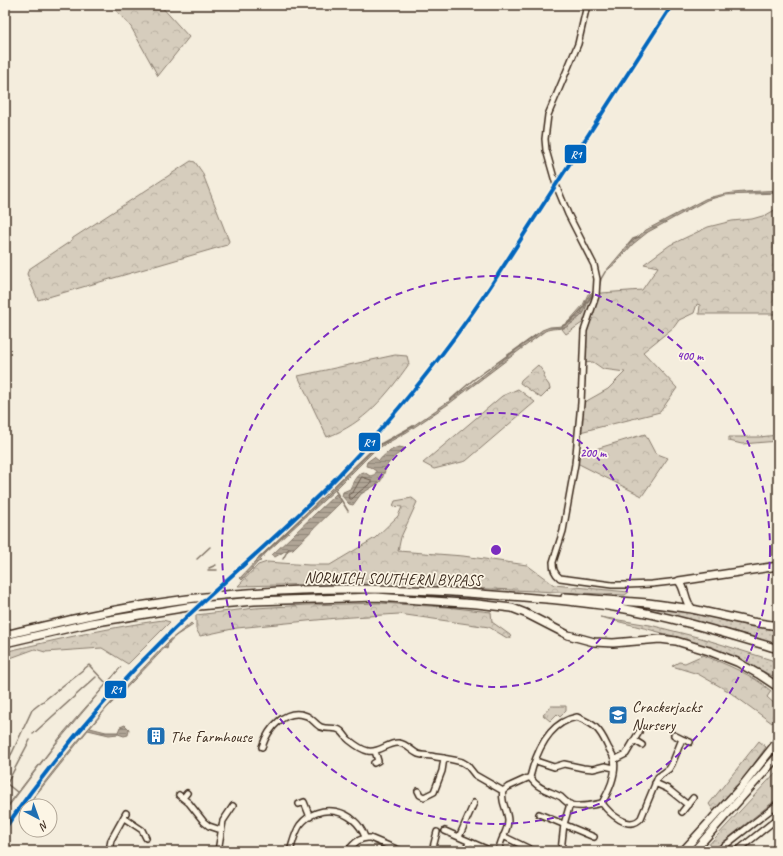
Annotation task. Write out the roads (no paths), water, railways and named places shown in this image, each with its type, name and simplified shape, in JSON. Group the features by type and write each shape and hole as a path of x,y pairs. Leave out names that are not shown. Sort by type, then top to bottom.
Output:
{"highway":[{"path":"692,609 686,602 682,586 679,581 778,566"},
{"name":"NORWICH SOUTHERN BYPASS","path":"5,635 106,612 158,603 236,594 352,589 439,591 528,597 614,607 694,624 778,649"},
{"path":"439,591 648,602 778,626"},
{"path":"5,643 91,623 147,613 229,603 316,598 376,597 507,608 521,611 563,633 585,641 613,643 660,639 684,643 737,662 778,687"},
{"path":"683,851 743,785 778,741"},
{"path":"694,851 778,756"}],"street":[{"path":"587,5 578,44 548,115 545,139 546,150 556,184 568,214 597,274 596,296 584,331 581,403 574,464 563,531 553,562 554,571 560,578 567,580 612,585 640,585 679,581"},
{"path":"262,747 267,734 276,723 283,718 299,714 311,718 321,727 336,728 344,733 350,741 364,750 375,751 393,743 398,743 404,744 418,754 462,762 467,765 475,775 504,791"},
{"path":"499,851 508,822 508,816 502,801 504,791 508,787 530,777 544,740 550,732 568,718 577,717 597,728 603,736 614,760 613,779 602,803"},
{"path":"614,760 626,754 640,732"},
{"path":"674,736 690,742"},
{"path":"602,803 608,812 614,817 628,823 635,822 641,818 658,777 669,769 682,739"},
{"path":"634,740 642,745"},
{"path":"375,751 378,761"},
{"path":"418,791 420,796 424,797 434,792 444,758"},
{"path":"536,761 554,767 564,764 593,769 605,766 614,768"},
{"path":"530,777 539,788 560,797 570,804 586,806 602,803"},
{"path":"655,783 668,789 688,805"},
{"path":"187,794 181,797 189,803 204,822 209,826 221,830"},
{"path":"682,812 693,798"},
{"path":"304,802 310,817"},
{"path":"459,837 474,803"},
{"path":"561,851 564,824 570,804"},
{"path":"718,851 778,804"},
{"path":"218,851 223,821 232,810"},
{"path":"290,851 299,826 316,813 325,810 340,813 352,819 365,837"},
{"path":"539,814 594,837"},
{"path":"112,851 110,845 111,840 125,816 147,834"},
{"path":"737,851 778,818"},
{"path":"445,831 491,851"},
{"path":"432,851 438,832"},
{"path":"503,836 534,851"},
{"path":"348,851 354,843 365,837 402,851"},
{"path":"466,851 469,842"}],"water":[{"path":"778,190 778,193 725,195 707,200 648,232 633,244 616,263 605,272 628,245 646,230 705,199 732,193"},
{"path":"593,291 584,313 571,324 564,328 545,331 450,403 407,432 375,450 335,490 266,553 260,560 261,561 258,562 242,580 240,578 259,558 375,448 407,430 455,397 542,330 550,327 563,326 569,323 581,313 587,298"},
{"path":"399,447 404,448 404,450 395,456 387,465 379,483 361,494 353,505 349,504 342,496 343,492 350,489 359,474 364,472 370,476 374,475 376,471 366,466 367,462 374,457 379,461 388,452"},
{"path":"336,494 341,502 293,549 285,551 275,557 272,555"},
{"path":"191,623 193,625 170,641 167,649 165,648 158,655 106,709 90,728 106,732 118,732 120,727 125,725 129,729 128,735 109,735 88,730 33,798 77,742 112,701 168,642"},
{"path":"121,667 55,745 5,811 64,732"}],"waterway":[{"path":"628,245 633,239 639,237"},
{"path":"598,291 601,279 605,272"},
{"path":"562,326 580,311 593,293"},
{"path":"450,400 473,380 536,335"},
{"path":"257,560 375,447 413,426"},
{"path":"335,490 348,511"},
{"path":"197,559 210,547"},
{"path":"283,559 289,548"},
{"path":"209,568 216,565"},
{"path":"208,570 217,570"},
{"path":"5,763 12,753 32,710 89,665 106,683"},
{"path":"33,734 96,677"},
{"path":"5,787 30,740"},
{"path":"7,784 17,792"}],"place":[{"name":"Crackerjacks Nursery","path":"618,715"},
{"name":"The Farmhouse","path":"156,736"}]}
